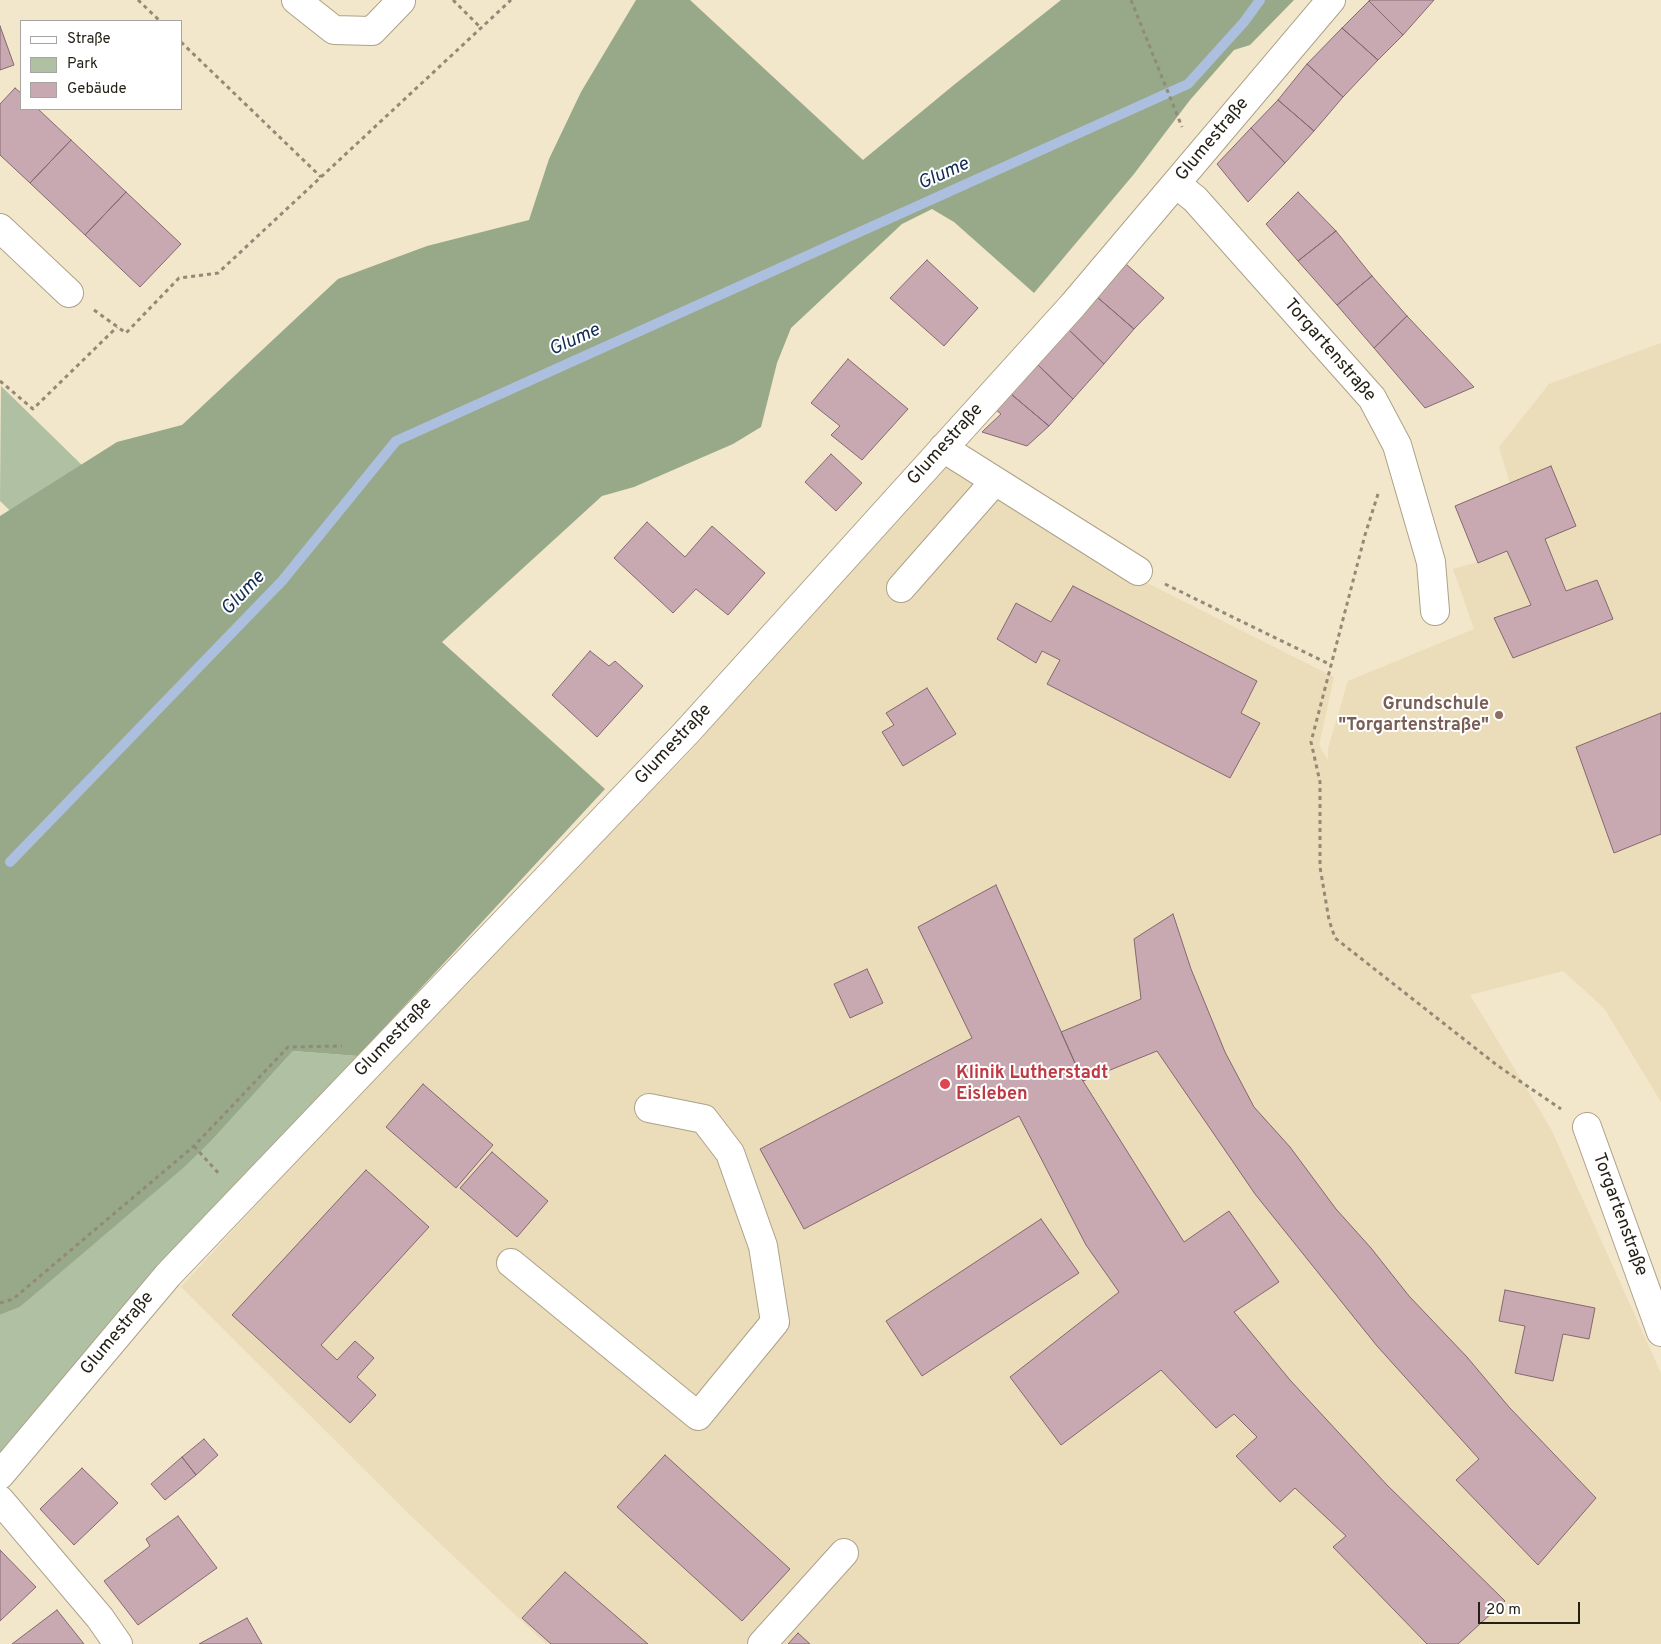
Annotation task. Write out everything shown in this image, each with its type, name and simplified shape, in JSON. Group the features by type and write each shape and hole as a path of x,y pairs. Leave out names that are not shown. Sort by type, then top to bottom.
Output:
{"street":[{"path":"296,0 334,30 372,31 402,1 400,0"},
{"name":"Glumestraße","path":"0,1475 168,1275 686,733 1073,305 1332,0"},
{"name":"Torgartenstraße","path":"1176,184 1195,199 1372,398 1397,445 1431,562 1435,611"},
{"path":"0,228 69,293"},
{"path":"943,448 1138,570"},
{"path":"902,588 996,481"},
{"path":"511,1263 698,1416 775,1322 763,1246 730,1153 704,1119 648,1108"},
{"name":"Torgartenstraße","path":"1587,1127 1661,1332"},
{"path":"0,1500 100,1618 118,1644"},
{"path":"762,1644 844,1553"}],"path":[{"path":"138,0 159,20"},
{"path":"453,0 481,28"},
{"path":"69,293 126,333 179,278 218,274 511,0"},
{"path":"1130,0 1176,115"},
{"path":"182,43 321,177"},
{"path":"0,381 32,409 117,327"},
{"path":"1365,535 1312,742 1320,782 1320,867 1329,920 1335,938 1498,1066 1587,1127"},
{"path":"1138,570 1331,664"},
{"path":"0,1303 13,1298 194,1146 288,1047 387,1046"},
{"path":"194,1146 241,1199"}],"shaded area":[{"name":"Klinik Lutherstadt Eisleben","path":"1661,343 1661,1102 1604,1008 1563,971 1470,995 1551,1129 1661,1373 1661,1644 546,1644 409,1514 181,1287 407,1040 691,751 939,463 1147,583 1334,677 1319,745 1328,760 1328,748 1348,681 1474,629 1453,569 1478,562 1455,506 1510,483 1499,447 1549,384"}],"green space":[{"path":"636,0 690,0 863,160 1061,0 1294,0 1250,45 1234,50 1190,100 1134,174 1034,293 954,222 932,209 902,224 791,328 777,363 761,427 733,444 634,487 602,496 442,642 605,789 358,1056 293,1051 213,1139 183,1168 20,1307 0,1315 0,516 117,442 182,425 338,279 427,246 529,220 549,159 581,92"},
{"path":"1,386 87,470 30,530 0,501"},
{"path":"293,1051 358,1056 151,1272 0,1460 0,1315 20,1307 213,1139"}],"building":[{"path":"1370,0 1434,0 1403,35"},
{"path":"1369,1 1403,35 1378,60 1342,28"},
{"path":"0,26 14,65 0,70"},
{"path":"1342,28 1378,60 1343,97 1307,64"},
{"path":"1307,64 1343,97 1314,131 1278,100"},
{"path":"15,88 20,92 20,110 39,110 71,140 30,183 0,155 0,104"},
{"path":"1278,100 1314,131 1285,163 1251,128"},
{"path":"1251,128 1285,163 1248,202 1217,164"},
{"path":"71,140 126,192 85,235 30,183"},
{"path":"126,192 181,244 140,287 85,235"},
{"path":"1298,192 1336,231 1298,261 1266,224"},
{"path":"1336,231 1372,276 1337,305 1298,261"},
{"path":"927,260 978,308 944,346 890,298"},
{"path":"1126,264 1164,298 1134,329 1097,297"},
{"path":"1372,276 1407,316 1374,348 1337,305"},
{"path":"1097,297 1134,329 1104,364 1069,330"},
{"path":"1407,316 1474,387 1425,408 1374,348"},
{"path":"1069,330 1104,364 1073,399 1038,365"},
{"path":"848,359 908,409 862,460 831,435 840,426 811,403"},
{"path":"1038,365 1073,399 1049,426 1011,394"},
{"path":"1011,394 1049,426 1027,446 982,432 1001,414 995,409"},
{"path":"831,454 862,483 836,511 805,482"},
{"path":"1551,466 1576,526 1545,539 1566,591 1597,580 1613,619 1513,658 1494,618 1531,605 1507,551 1478,563 1455,506"},
{"path":"647,522 685,557 712,526 765,573 728,615 696,589 673,613 614,558"},
{"path":"1073,586 1257,681 1241,713 1260,723 1230,778 1047,684 1060,660 1042,651 1036,663 997,639 1016,603 1051,622"},
{"path":"590,651 609,666 615,661 643,686 597,737 552,695"},
{"path":"927,688 956,734 903,766 882,732 894,725 886,713"},
{"path":"1661,713 1661,834 1614,853 1576,747"},
{"path":"996,885 1083,1081 1184,1242 1229,1211 1279,1282 1234,1312 1290,1380 1387,1485 1505,1601 1458,1644 1427,1644 1333,1547 1346,1536 1295,1488 1280,1502 1236,1456 1257,1437 1234,1414 1216,1428 1161,1370 1061,1445 1010,1377 1119,1292 1086,1245 1019,1116 804,1229 760,1149 972,1038 918,927"},
{"path":"1173,914 1191,969 1225,1052 1254,1107 1290,1147 1336,1209 1371,1248 1409,1296 1467,1357 1509,1407 1596,1498 1538,1565 1456,1480 1479,1459 1377,1346 1255,1194 1157,1051 1083,1081 1061,1032 1141,999 1134,939"},
{"path":"867,969 883,1003 850,1018 834,984"},
{"path":"423,1084 493,1145 456,1188 386,1127"},
{"path":"492,1152 548,1201 517,1237 460,1188"},
{"path":"366,1170 429,1227 321,1345 337,1360 355,1341 374,1358 357,1377 376,1395 350,1423 232,1315"},
{"path":"1041,1219 1079,1273 922,1376 886,1321"},
{"path":"1505,1290 1595,1308 1589,1339 1563,1334 1553,1381 1515,1373 1525,1326 1499,1321"},
{"path":"204,1439 218,1455 196,1475 182,1457"},
{"path":"665,1455 790,1569 742,1621 617,1507"},
{"path":"182,1457 196,1475 165,1500 151,1484"},
{"path":"82,1468 118,1503 74,1545 40,1509"},
{"path":"178,1516 217,1568 138,1625 104,1581 150,1546 146,1539"},
{"path":"0,1550 36,1587 0,1621"},
{"path":"565,1572 648,1644 551,1644 522,1618"},
{"path":"57,1610 84,1644 12,1644"},
{"path":"247,1618 262,1644 199,1644"},
{"path":"798,1633 810,1644 788,1644"}],"waterway":[{"name":"Glume","path":"10,862 282,581 396,441 1188,84 1244,22 1260,0"}],"place":[{"name":"Grundschule \"Torgartenstraße\"","path":"1499,715"},
{"name":"Klinik Lutherstadt Eisleben","path":"945,1084"}]}
